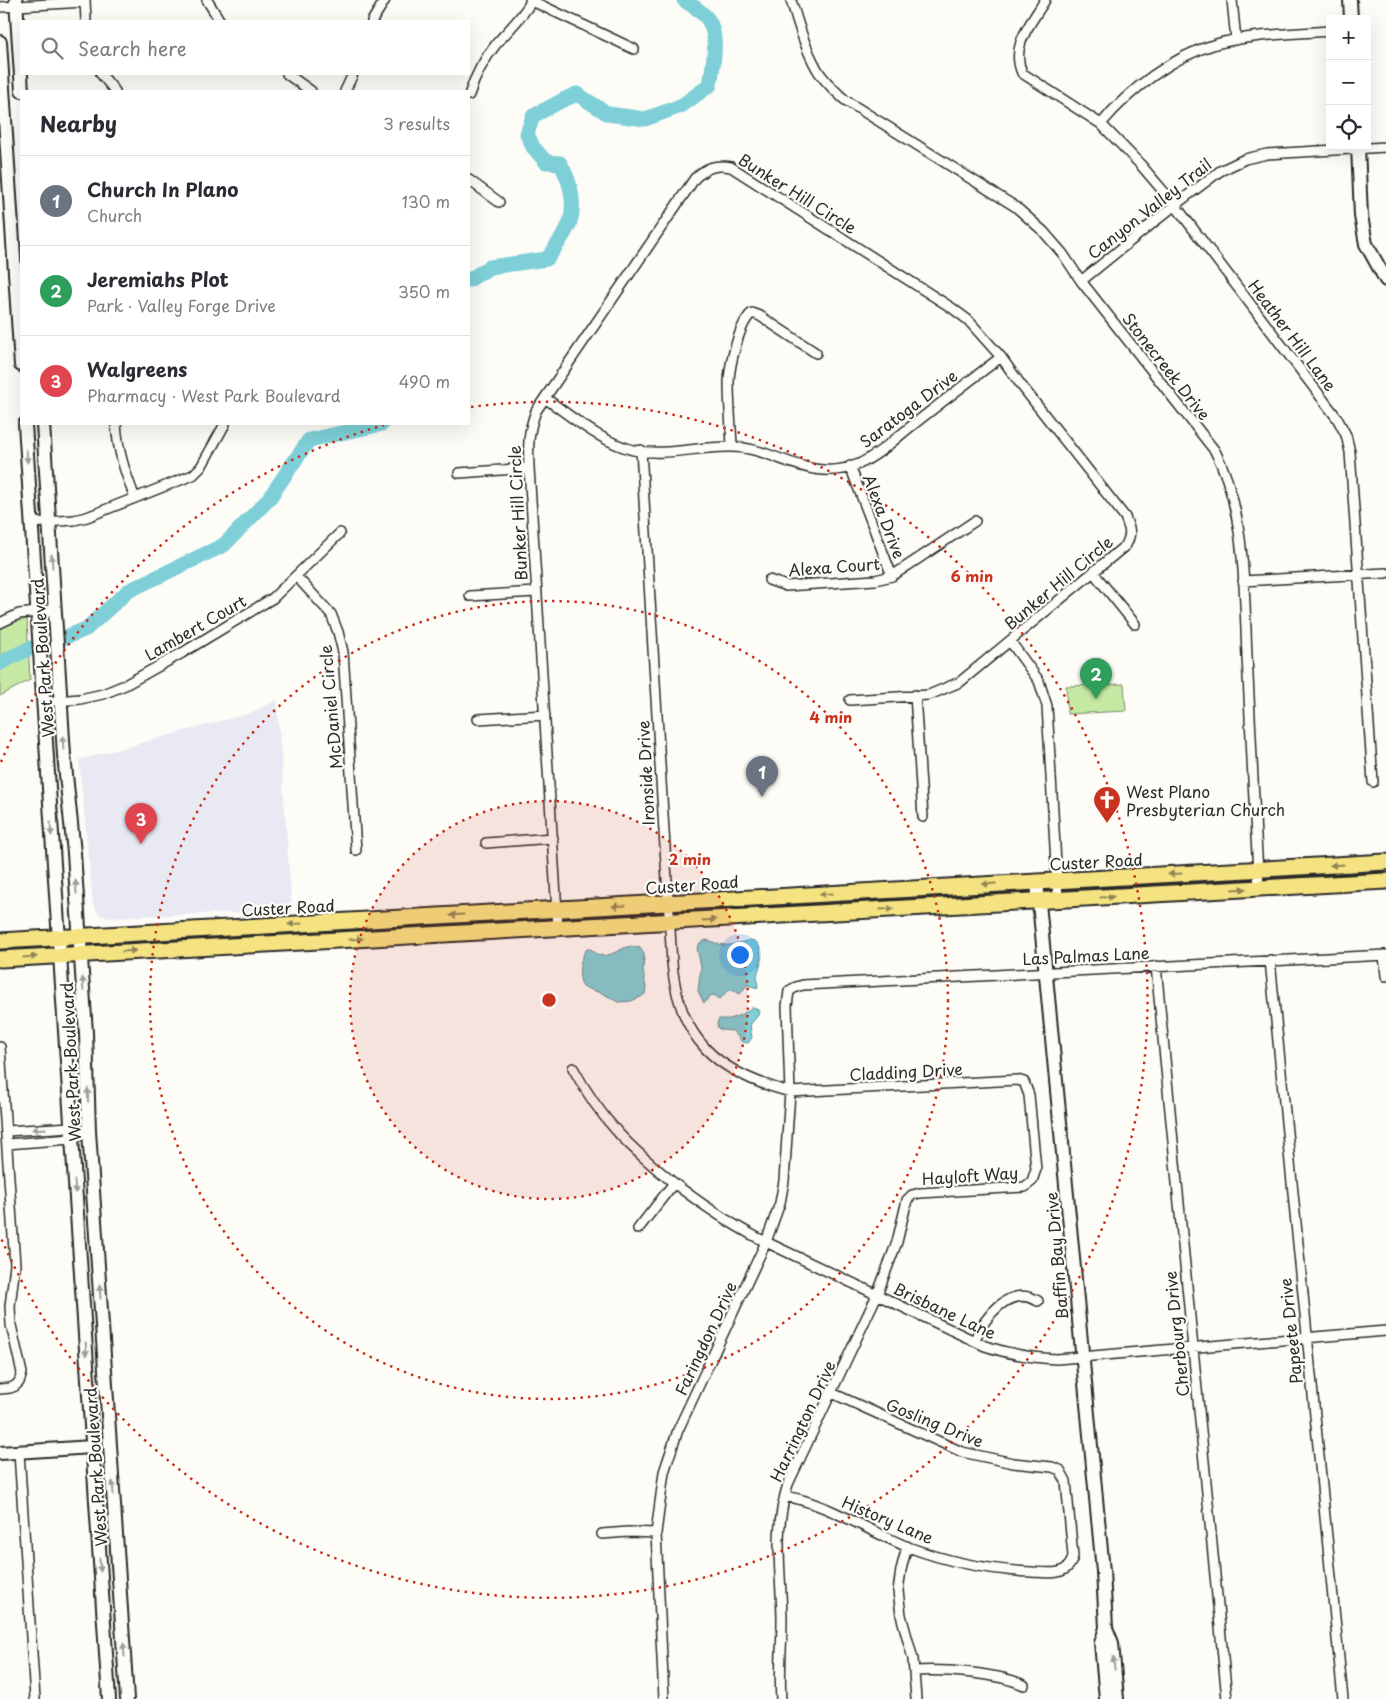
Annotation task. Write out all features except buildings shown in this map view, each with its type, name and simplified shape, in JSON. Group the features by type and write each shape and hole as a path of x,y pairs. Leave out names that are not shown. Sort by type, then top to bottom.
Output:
{"main road":[{"path":"1350,0 1351,15"},
{"path":"16,3 20,62"},
{"path":"0,42 20,350"},
{"path":"21,75 22,90"},
{"path":"1358,150 1360,216 1366,244 1386,280"},
{"name":"West Park Boulevard","path":"25,425 109,1699"},
{"name":"West Park Boulevard","path":"43,425 61,701 80,936 88,1074 89,1131 127,1699"},
{"path":"49,792 68,791"},
{"name":"Custer Road","path":"0,941 1386,862"},
{"path":"0,959 1386,881"},
{"name":"Baffin Bay Drive","path":"1037,882 1103,1571 1106,1628 1112,1643 1117,1699"},
{"path":"84,1314 101,1313"},
{"path":"0,1453 92,1447"},
{"name":"Baffin Bay Drive","path":"1106,1628 1101,1643 1106,1699"}],"street":[{"path":"207,0 219,20"},
{"path":"373,20 384,0"},
{"path":"470,92 483,63 497,43 520,20 531,0 634,49"},
{"name":"Stonecreek Drive","path":"791,0 800,30 817,69 830,86 846,100 1016,207 1044,231 1215,451 1230,486 1236,512 1243,581 1259,888"},
{"name":"Heather Hill Lane","path":"1045,0 1019,45 1018,64 1022,73 1101,124 1140,164 1175,205 1336,418 1346,435 1350,452 1373,782"},
{"path":"1232,0 1236,40"},
{"path":"0,7 16,3 85,1 86,20"},
{"path":"1101,124 1115,107 1141,84 1169,66 1215,44 1236,40 1326,31"},
{"path":"102,75 114,90"},
{"path":"288,75 310,90"},
{"path":"345,90 353,75"},
{"name":"Canyon Valley Trail","path":"1371,147 1386,147"},
{"name":"Canyon Valley Trail","path":"1081,281 1220,171 1245,159 1268,154 1326,149"},
{"name":"Bunker Hill Circle","path":"558,928 527,442 530,426 536,411 695,178 713,166 723,165 731,167 968,320 1001,357 1125,518 1131,535 1126,545 960,682 929,695 850,700"},
{"path":"470,181 499,202"},
{"path":"732,446 729,381 737,339 747,317 752,313 760,316 816,353"},
{"name":"Saratoga Drive","path":"545,398 592,431 616,444 634,450 653,453 732,446 763,453 805,468 832,470 860,463 883,449 1001,357"},
{"path":"116,425 122,466 135,498"},
{"path":"31,523 86,518 193,475 201,467 225,425"},
{"name":"Ironside Drive","path":"641,450 674,982 683,1014 694,1033 710,1053 724,1065 758,1083 790,1092"},
{"name":"Alexa Drive","path":"850,466 892,576"},
{"path":"458,473 529,468"},
{"name":"Alexa Court","path":"769,580 786,586 875,580 892,576 975,521"},
{"name":"Lambert Court","path":"43,702 103,694 125,685 254,611 273,598 340,533"},
{"path":"1094,572 1135,624"},
{"path":"1243,581 1386,573"},
{"name":"McDaniel Circle","path":"296,576 331,614 343,652 356,850"},
{"path":"470,596 536,592"},
{"path":"0,623 19,614 55,610"},
{"path":"1010,641 1036,676 1047,706 1058,899"},
{"path":"916,695 923,817"},
{"path":"478,719 545,715"},
{"path":"486,843 553,838"},
{"path":"1385,955 1386,976"},
{"name":"Las Palmas Lane","path":"789,991 796,986 803,985 1045,971 1385,955"},
{"name":"Papeete Drive","path":"1270,960 1343,1699"},
{"name":"Cherbourg Drive","path":"1156,966 1227,1699"},
{"name":"Faringdon Drive","path":"664,1699 656,1533 664,1472 678,1430 775,1220 784,1181 790,1092 787,1000 789,991"},
{"path":"0,1047 3,1121 7,1144 5,1181 15,1265 10,1306 11,1325 22,1373 19,1382 15,1386 0,1389"},
{"name":"Brisbane Lane","path":"573,1068 588,1095 624,1141 674,1183 738,1228 985,1346 1018,1356 1057,1359 1386,1331"},
{"name":"Cladding Drive","path":"790,1092 1017,1080 1024,1082 1029,1094 1036,1168 1032,1181"},
{"path":"6,1131 71,1133"},
{"path":"7,1144 89,1131"},
{"name":"Hayloft Way","path":"909,1198 920,1193 1025,1187 1032,1181"},
{"path":"638,1230 674,1183"},
{"name":"Harrington Drive","path":"781,1699 782,1622 778,1538 784,1496 800,1457 877,1295 897,1242 904,1209 909,1198"},
{"path":"974,1341 987,1317 1000,1305 1021,1296 1031,1297 1038,1301"},
{"name":"Gosling Drive","path":"832,1393 962,1452 994,1460 1052,1466 1060,1470 1066,1481 1073,1556 1068,1568"},
{"path":"92,1447 110,1445"},
{"path":"19,1452 36,1699"},
{"name":"History Lane","path":"784,1496 817,1505 907,1546 956,1561 1012,1571 1056,1573 1068,1568"},
{"path":"602,1534 628,1532 656,1533"},
{"path":"907,1546 901,1570 899,1603 914,1671 916,1699"},
{"path":"914,1671 950,1671 1006,1679 1024,1685"}],"shaded area":[{"path":"277,700 292,911 107,917 99,915 93,904 79,760 250,713"}],"green space":[{"path":"27,619 30,680 0,696 0,628 15,621"},
{"path":"1124,684 1126,711 1067,714 1066,686"}],"water":[{"path":"706,940 722,945 731,945 749,940 758,944 761,964 757,976 758,988 747,985 740,994 733,990 728,991 720,999 714,995 710,996 704,1003 698,991 701,967 697,948 700,943"},
{"path":"631,946 640,948 644,954 645,994 631,1001 618,1002 604,994 583,987 580,978 580,968 582,957 587,949 605,955"},
{"path":"752,1007 758,1010 759,1014 750,1025 752,1038 748,1043 742,1042 733,1031 718,1028 717,1023 719,1019 730,1019 743,1014"}],"waterway":[{"path":"470,279 490,267 547,259 570,222 572,199 567,177 560,163 546,162 533,147 527,134 533,116 577,94 608,114 645,119 681,106 710,85 713,69 713,32 706,17 684,0"},
{"path":"66,637 86,629 128,591 224,545 268,500 309,440 377,425"},
{"path":"0,663 30,648"}],"place":[{"name":"Jeremiahs Plot","path":"1096,699"},
{"name":"Church In Plano","path":"762,797"},
{"name":"West Plano Presbyterian Church","path":"1107,824"},
{"name":"Walgreens","path":"141,844"}]}
